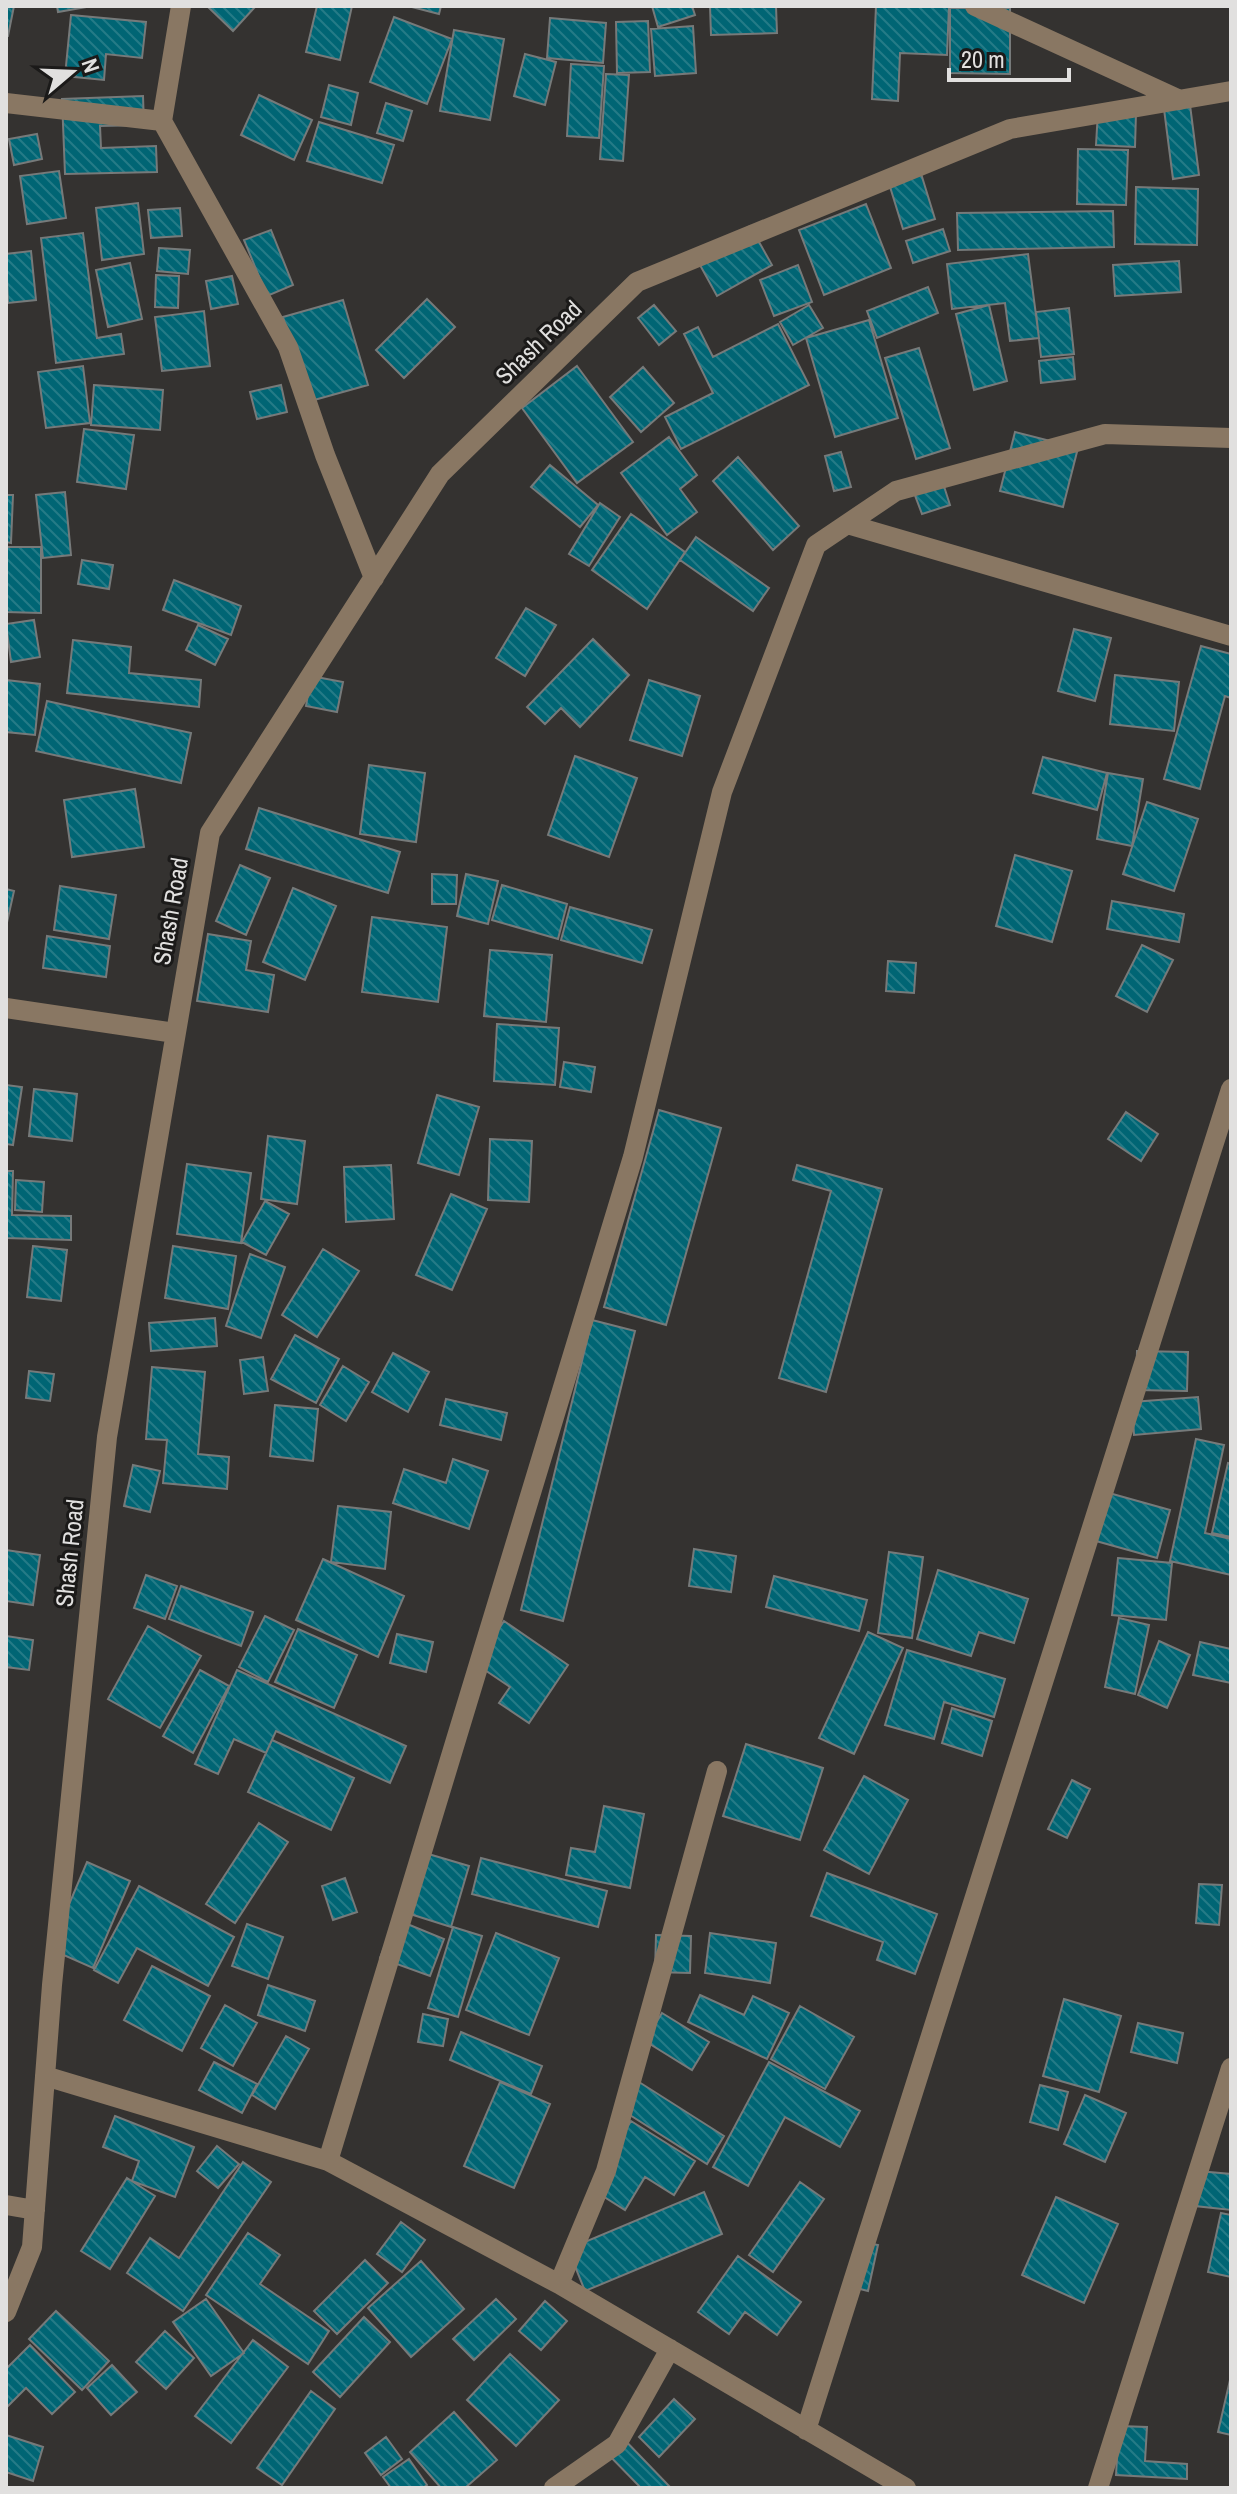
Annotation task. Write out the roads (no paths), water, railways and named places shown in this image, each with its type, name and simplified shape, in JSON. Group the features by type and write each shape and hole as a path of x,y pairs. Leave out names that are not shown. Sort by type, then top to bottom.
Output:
{"street":[{"path":"181,6 162,121 288,347 325,455 374,578"},
{"path":"975,6 1180,100"},
{"name":"Shash Road","path":"6,2312 32,2247 53,1970 107,1437 210,833 440,474 637,282 1010,129 1231,91"},
{"path":"6,103 162,121"},
{"path":"328,2161 633,1157 722,792 816,545 896,491 1105,434 1231,438"},
{"path":"847,524 1231,636"},
{"path":"6,1008 175,1033"},
{"path":"806,2430 1231,1089"},
{"path":"559,2284 606,2171 717,1771"},
{"path":"1098,2488 1231,2068"},
{"path":"45,2076 328,2161 559,2284 906,2488"},
{"path":"6,2205 35,2210"},
{"path":"554,2488 617,2444 670,2349"}]}
